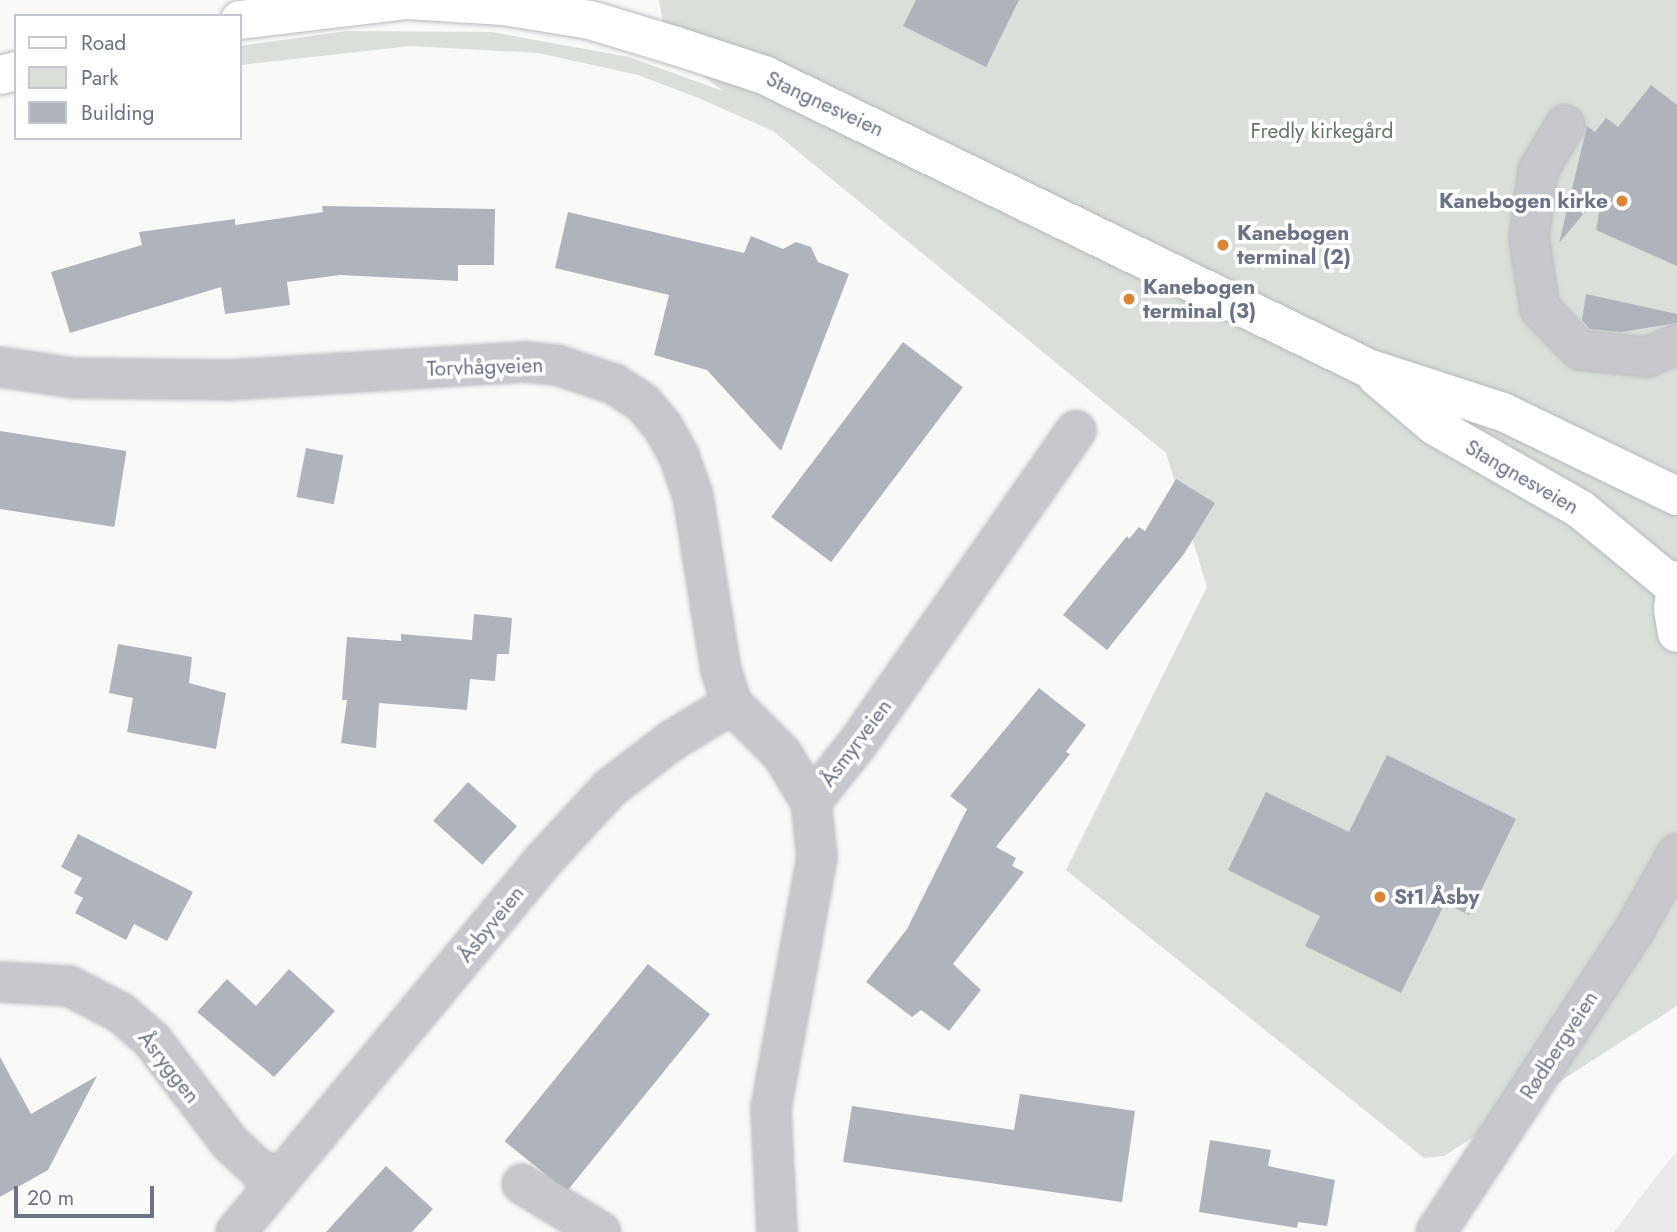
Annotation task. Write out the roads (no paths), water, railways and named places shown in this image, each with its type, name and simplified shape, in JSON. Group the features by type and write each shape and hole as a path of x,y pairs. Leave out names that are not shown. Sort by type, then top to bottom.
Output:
{"main road":[{"name":"Stangnesveien","path":"242,20 320,8 435,2 504,6 590,20 676,46 776,80 1368,368 1503,412 1677,496"},
{"name":"Stangnesveien","path":"1368,368 1436,426 1580,509 1676,583 1677,632"}],"street":[{"path":"1564,125 1538,171 1529,238 1540,309 1580,350 1648,357 1677,344"},
{"name":"Torvhågveien","path":"0,367 73,378 215,380 527,362 557,365 614,384 643,403 663,427 679,456 693,496 721,670 732,704 782,754 811,802"},
{"name":"Åsmyrveien","path":"777,1232 771,1108 817,857 811,802 858,743 1076,430"},
{"name":"Åsbyveien","path":"236,1232 280,1175 541,863 610,788 671,741 732,704"},
{"name":"Rødbergveien","path":"1436,1232 1635,929 1677,854"},
{"name":"Åsryggen","path":"0,982 69,986 121,1013 152,1040 230,1143 260,1171 280,1175"},
{"path":"522,1184 601,1232"}],"place":[{"name":"Kanebogen kirke","path":"1622,201"},
{"name":"Kanebogen terminal (2)","path":"1223,245"},
{"name":"Kanebogen terminal (3)","path":"1129,299"},
{"name":"St1 Åsby","path":"1380,897"}],"park label":[{"name":"Fredly kirkegård","path":"1322,131"}]}
